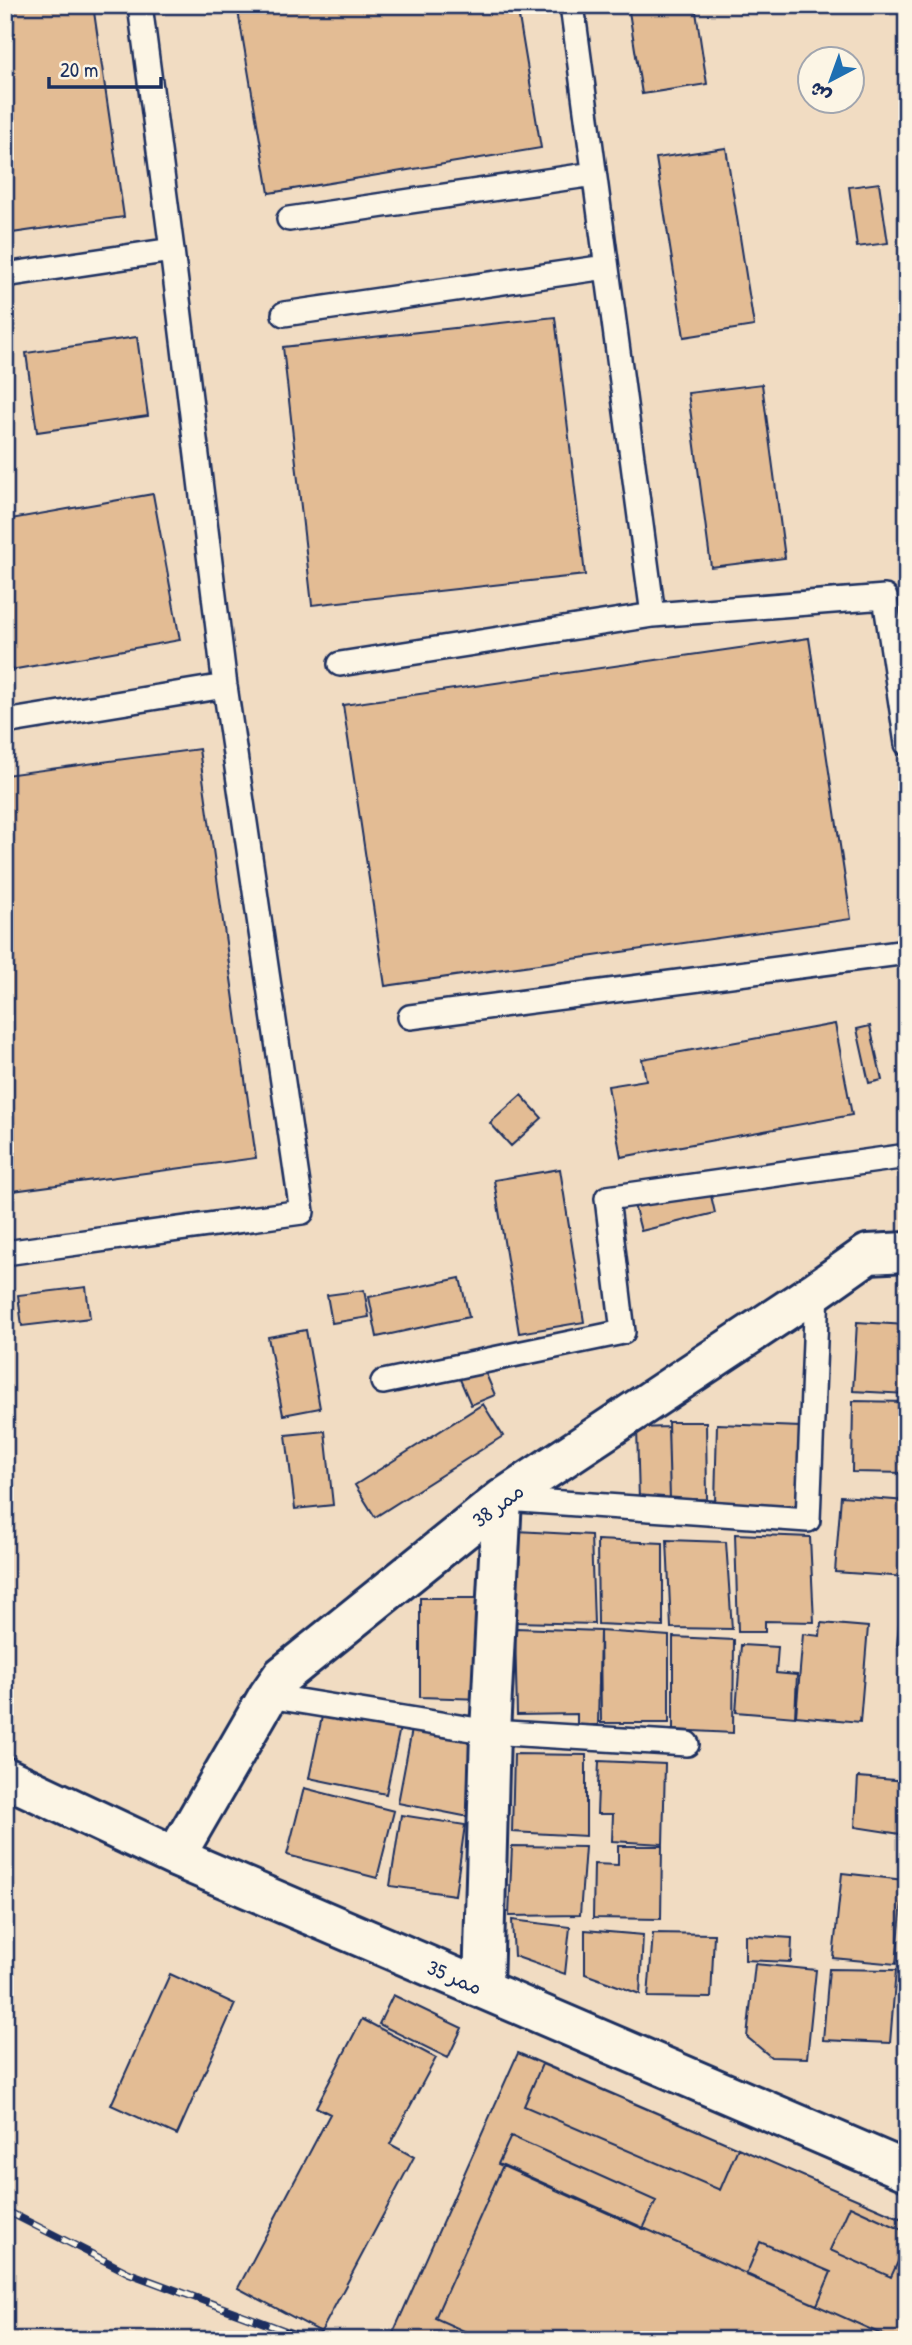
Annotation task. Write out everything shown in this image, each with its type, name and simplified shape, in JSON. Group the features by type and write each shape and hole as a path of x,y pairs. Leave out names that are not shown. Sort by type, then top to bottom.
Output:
{"street":[{"name":"ممر 38","path":"176,1857 282,1676 502,1499 868,1254 907,1251"},
{"path":"483,1989 490,1732 502,1499"},
{"name":"ممر 35","path":"5,1777 176,1857 907,2171"}],"lane":[{"path":"5,1253 302,1212 225,686 140,5"},
{"path":"572,5 653,615"},
{"path":"289,219 594,174"},
{"path":"5,275 172,250"},
{"path":"284,314 606,267"},
{"path":"340,664 653,615 885,597 907,744"},
{"path":"5,722 225,686"},
{"path":"410,1017 907,952"},
{"path":"383,1381 623,1332 607,1198 907,1156"},
{"path":"502,1499 808,1520 817,1290"},
{"path":"268,1696 490,1732 687,1744"}],"shaded area":[{"path":"5,5 907,5 907,2340 5,2340"}],"building":[{"path":"5,5 93,5 124,217 5,234"},
{"path":"237,5 517,5 541,148 269,193"},
{"path":"628,5 695,5 707,84 642,94"},
{"path":"726,148 754,326 684,337 656,158"},
{"path":"879,183 888,243 857,247 849,187"},
{"path":"555,317 585,575 312,605 283,347"},
{"path":"137,337 148,416 37,432 26,353"},
{"path":"762,384 785,558 711,567 688,393"},
{"path":"153,494 180,640 5,671 5,520"},
{"path":"809,638 851,919 385,986 343,705"},
{"path":"199,749 256,1158 5,1192 5,775"},
{"path":"835,1024 852,1115 621,1157 608,1086 646,1080 642,1059"},
{"path":"870,1026 882,1080 869,1083 857,1029"},
{"path":"521,1095 542,1118 511,1146 490,1123"},
{"path":"560,1169 584,1322 519,1333 494,1180"},
{"path":"707,1178 715,1213 641,1231 632,1197"},
{"path":"460,1278 469,1317 377,1337 369,1297"},
{"path":"86,1287 90,1318 22,1326 18,1295"},
{"path":"364,1290 369,1317 332,1323 327,1295"},
{"path":"857,1322 907,1325 907,1394 853,1391"},
{"path":"306,1330 320,1408 283,1415 268,1337"},
{"path":"480,1360 495,1395 471,1405 456,1370"},
{"path":"853,1401 907,1402 907,1473 852,1472"},
{"path":"483,1404 503,1436 375,1517 355,1485"},
{"path":"668,1422 706,1422 707,1499 670,1500"},
{"path":"717,1424 801,1427 799,1506 715,1503"},
{"path":"668,1427 670,1500 639,1500 637,1428"},
{"path":"325,1431 333,1505 295,1509 286,1435"},
{"path":"841,1496 907,1501 907,1577 835,1572"},
{"path":"516,1531 591,1535 594,1624 516,1622"},
{"path":"735,1534 810,1537 814,1622 765,1621 765,1632 738,1632"},
{"path":"597,1540 663,1543 663,1627 598,1624"},
{"path":"667,1540 726,1542 732,1629 671,1628"},
{"path":"420,1598 485,1598 483,1699 420,1697"},
{"path":"901,1605 907,1606 907,1646 897,1645"},
{"path":"821,1623 868,1627 860,1722 796,1716 803,1634 820,1636"},
{"path":"515,1628 600,1631 598,1725 577,1725 577,1714 517,1715"},
{"path":"600,1631 669,1636 669,1723 601,1723"},
{"path":"673,1637 734,1640 733,1733 673,1730"},
{"path":"741,1645 778,1647 776,1673 797,1675 795,1717 736,1712"},
{"path":"324,1707 401,1723 386,1794 309,1778"},
{"path":"413,1724 481,1740 474,1818 398,1803"},
{"path":"514,1754 586,1755 586,1836 512,1832"},
{"path":"599,1761 665,1764 663,1844 612,1841 613,1814 597,1814"},
{"path":"858,1777 907,1781 907,1835 855,1827"},
{"path":"304,1788 394,1811 377,1878 287,1855"},
{"path":"401,1815 465,1825 455,1895 390,1886"},
{"path":"512,1846 585,1847 580,1915 509,1916"},
{"path":"618,1846 662,1846 661,1919 593,1918 594,1864 618,1865"},
{"path":"842,1873 904,1880 896,1964 833,1958"},
{"path":"512,1920 570,1927 565,1974 514,1956"},
{"path":"585,1930 643,1935 640,1994 585,1974"},
{"path":"653,1933 714,1934 711,1998 648,1997"},
{"path":"745,1935 792,1938 791,1962 745,1960"},
{"path":"755,1964 816,1970 807,2058 771,2057 747,2037"},
{"path":"829,1969 896,1970 890,2043 823,2040"},
{"path":"170,1974 235,2004 177,2135 111,2105"},
{"path":"393,1995 462,2028 448,2058 379,2024"},
{"path":"362,2019 436,2058 390,2144 414,2157 321,2332 238,2288 330,2114 316,2107"},
{"path":"518,2053 907,2221 907,2340 390,2340"},
{"path":"542,2064 738,2148 720,2190 524,2106"},
{"path":"511,2136 656,2201 643,2229 498,2164"},
{"path":"503,2165 892,2340 484,2340 435,2318"},
{"path":"850,2206 907,2232 907,2242 891,2277 830,2250"},
{"path":"760,2242 831,2272 817,2305 746,2275"}],"railway":[{"path":"5,2210 129,2273 310,2340"}]}
